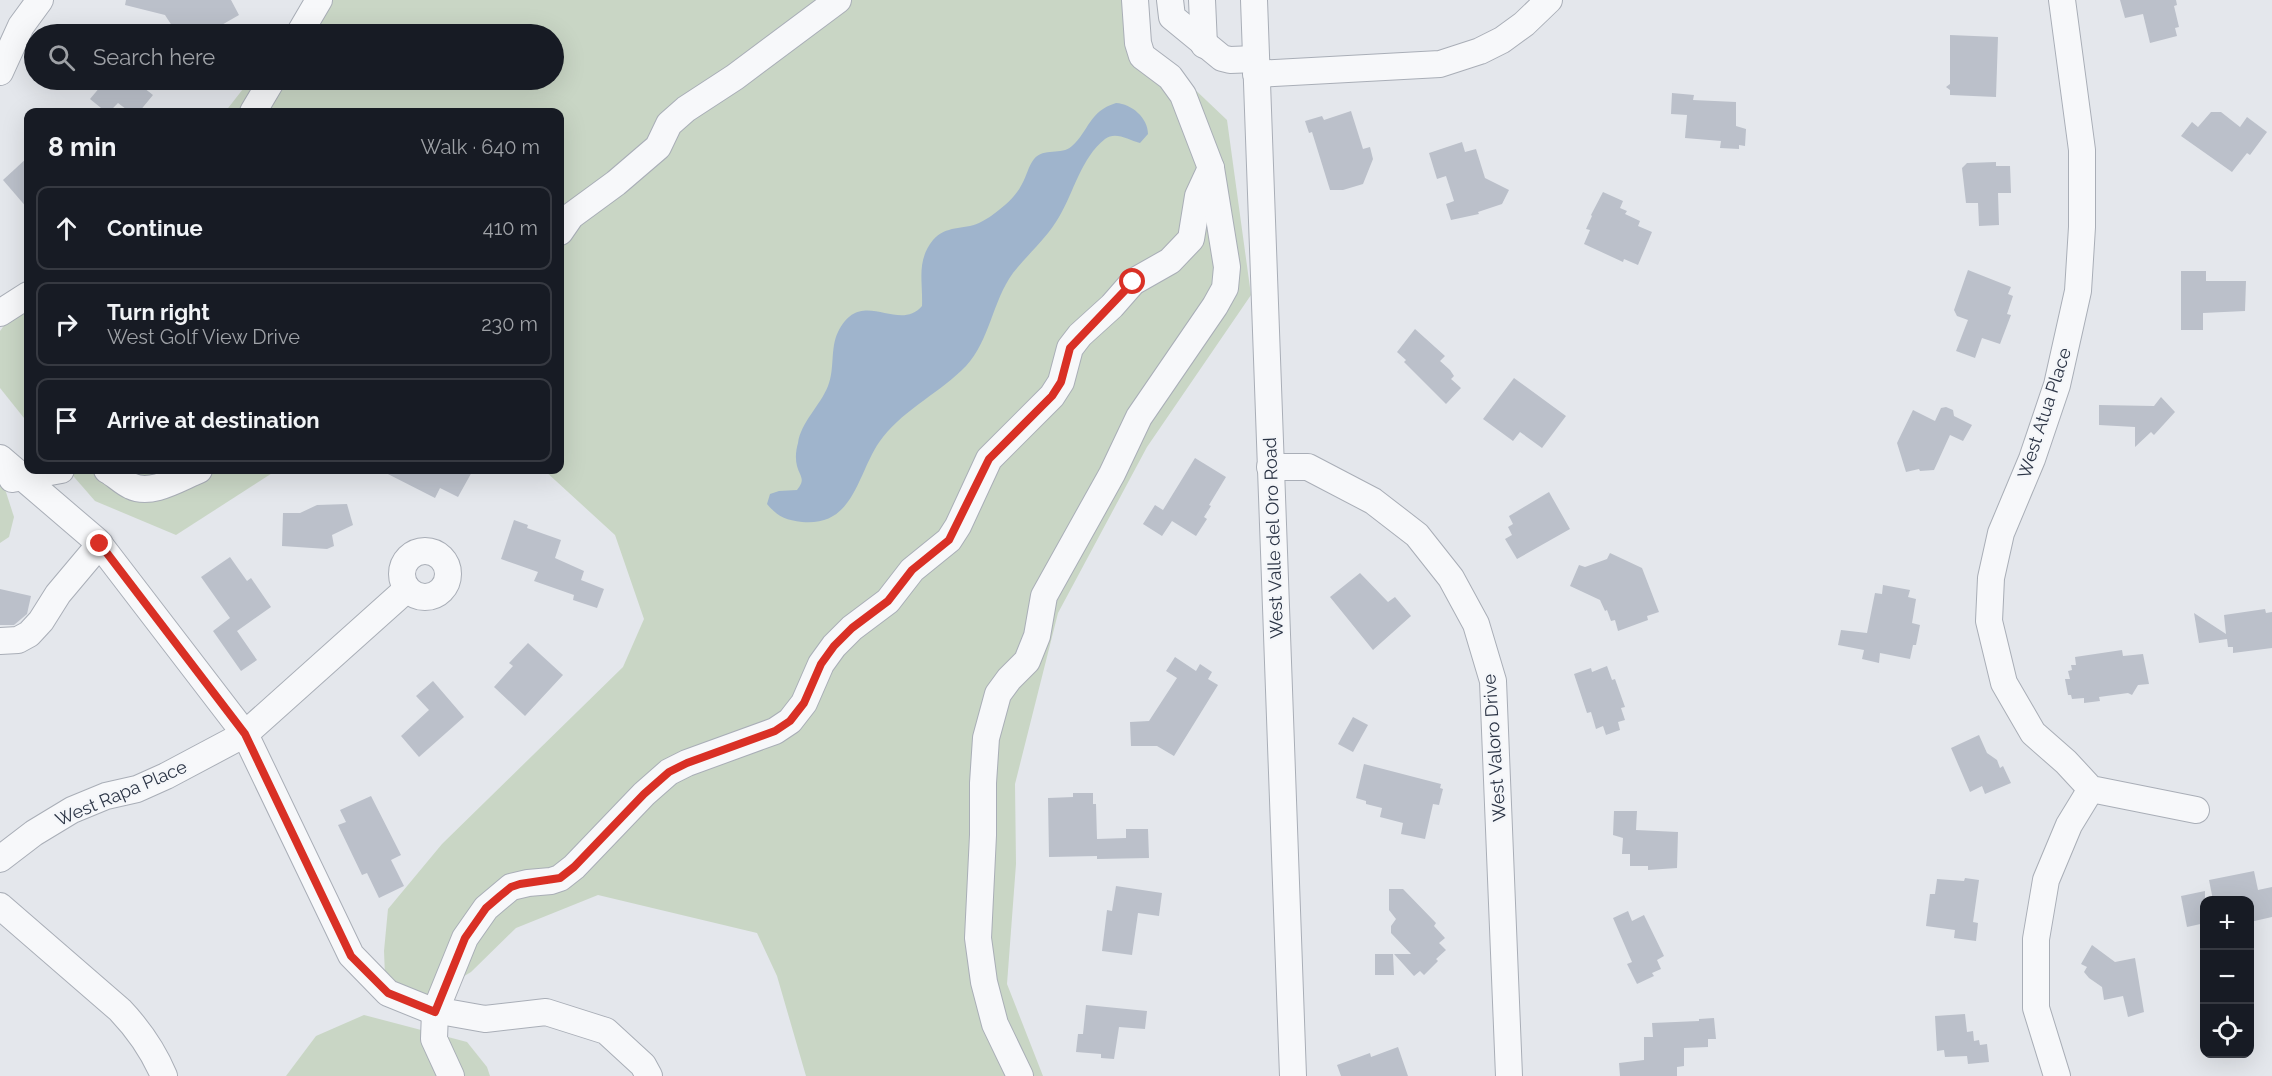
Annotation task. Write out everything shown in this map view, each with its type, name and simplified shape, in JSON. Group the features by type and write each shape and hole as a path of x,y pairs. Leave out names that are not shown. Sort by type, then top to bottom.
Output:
{"street":[{"path":"0,72 21,26 40,0"},
{"path":"305,24 319,0"},
{"path":"564,226 571,216 616,183 658,147 669,124 686,109 735,77 838,0"},
{"path":"1020,1076 994,1024 984,982 978,938 986,738 998,694 1027,661 1037,636 1044,596 1112,474 1139,417 1225,288 1227,267 1210,168 1183,95 1170,77 1142,56 1138,43 1135,0"},
{"path":"1170,0 1172,18 1204,45 1222,58 1256,66 1440,64 1480,51 1502,40 1524,24 1549,0"},
{"path":"1202,0 1204,45"},
{"name":"West Valle del Oro Road","path":"1254,0 1293,1076"},
{"name":"West Atua Place","path":"2062,0 2082,150 2082,227 2078,291 2057,385 2032,459 2001,533 1991,578 1989,621 2004,683 2033,733 2066,762 2091,789"},
{"path":"255,108 266,90"},
{"path":"452,1076 434,1039 435,1012 465,938 486,908 511,887 560,878 574,867 644,794 669,772 687,763 775,731 790,721 804,703 821,664 834,646 852,628 888,601 912,570 949,540 989,459 1052,396 1061,382 1070,348 1080,335 1112,306 1133,282 1170,261 1191,239 1198,196 1210,168"},
{"path":"0,313 24,298"},
{"path":"0,458 11,479 100,544 245,734 351,956 388,993 435,1012 485,1019 546,1012 606,1031 643,1065 649,1076"},
{"name":"West Valoro Drive","path":"1270,467 1308,467 1373,501 1417,535 1452,578 1476,624 1494,681 1509,1076"},
{"path":"11,479 39,474"},
{"path":"112,474 129,486 143,490 189,474"},
{"path":"0,641 18,640 29,634 41,621 58,594 100,544"},
{"name":"West Rapa Place","path":"0,859 34,833 72,810 166,776 245,734 408,589"},
{"path":"2057,1076 2036,1008 2036,939 2046,880 2069,825 2091,789 2196,810"},
{"path":"0,906 120,1010 154,1053 164,1076"}],"green space":[{"path":"308,0 1141,0 1146,43 1227,120 1251,295 1147,447 1058,613 1015,784 1016,864 1007,984 1043,1076 806,1076 777,976 757,933 598,895 516,928 471,972 431,996 410,992 385,976 384,951 388,909 442,844 623,667 644,619 615,535 548,474 564,474 564,108 228,108 242,90 564,90 564,24 290,24"},
{"path":"24,298 24,418 0,388 0,331"},
{"path":"71,474 271,474 176,535 95,501"},
{"path":"0,485 5,489 14,517 9,537 0,543"},
{"path":"364,1015 467,1042 487,1067 490,1076 286,1076 316,1036"}],"water":[{"path":"1116,103 1128,106 1138,113 1145,123 1148,134 1140,143 1113,136 1105,139 1097,147 1084,165 1054,225 1006,284 981,345 966,366 902,417 883,437 845,506 834,515 820,521 802,522 786,519 774,512 767,504 770,494 797,490 801,483 802,478 796,457 800,435 828,386 836,338 847,319 857,312 868,311 902,315 912,313 922,306 922,264 933,240 943,232 979,223 996,212 1017,193 1030,165 1038,155 1068,149 1078,140 1100,111"}],"building":[{"path":"126,0 231,0 239,15 223,24 171,24 165,15 125,5"},
{"path":"2120,0 2176,0 2177,5 2174,6 2179,27 2175,28 2177,36 2150,43 2143,14 2125,18"},
{"path":"1950,35 1998,37 1996,97 1950,95 1950,90 1946,87 1950,84"},
{"path":"98,90 147,90 153,95 142,108 125,108 118,103 113,108 101,108 90,99"},
{"path":"1672,93 1694,95 1693,100 1736,102 1736,126 1746,129 1745,146 1739,145 1739,149 1720,148 1721,141 1685,138 1687,115 1671,114"},
{"path":"1351,111 1363,149 1370,147 1373,159 1363,184 1343,190 1330,190 1312,132 1309,133 1305,121 1322,116 1324,120"},
{"path":"2211,112 2221,112 2240,127 2247,117 2267,132 2250,155 2247,153 2232,172 2181,136 2192,122 2198,127"},
{"path":"1462,142 1465,152 1476,149 1485,178 1509,190 1502,204 1478,212 1479,214 1451,220 1446,204 1454,201 1446,176 1437,179 1429,153"},
{"path":"24,161 24,204 3,180"},
{"path":"1996,162 1996,166 2010,166 2011,193 1998,193 1999,225 1979,226 1978,203 1966,203 1962,168 1967,163"},
{"path":"1603,192 1623,201 1620,208 1627,211 1625,214 1640,221 1638,226 1652,232 1638,265 1624,259 1623,262 1584,244 1590,230 1586,229 1591,215"},
{"path":"1968,270 2011,287 2008,294 2013,296 2007,314 2011,315 2000,344 1982,338 1975,358 1956,351 1968,320 1957,316 1954,310"},
{"path":"2181,271 2206,271 2206,281 2246,281 2245,311 2203,313 2203,330 2181,330"},
{"path":"1415,329 1445,356 1440,361 1454,376 1451,379 1461,388 1446,404 1397,352"},
{"path":"1514,378 1566,416 1542,448 1520,432 1513,441 1483,419"},
{"path":"2161,397 2175,412 2154,435 2151,432 2135,447 2135,427 2099,425 2099,405 2154,406"},
{"path":"1946,407 1953,410 1954,416 1972,425 1963,441 1950,435 1934,470 1920,471 1919,469 1906,472 1897,443 1913,410 1935,421 1941,408"},
{"path":"1195,458 1226,477 1209,505 1211,506 1204,517 1207,519 1196,536 1172,521 1162,536 1143,524 1155,505 1163,510"},
{"path":"388,474 471,474 458,497 440,488 435,498"},
{"path":"1549,492 1570,529 1517,559 1505,539 1512,535 1508,527 1513,524 1509,516"},
{"path":"347,504 353,525 332,535 334,546 327,549 282,546 283,513 300,513 317,505"},
{"path":"514,520 528,525 527,528 561,540 555,558 584,571 581,580 604,589 597,608 573,600 574,595 534,581 538,572 501,559"},
{"path":"1610,553 1642,568 1659,612 1647,616 1648,620 1618,631 1615,620 1611,621 1600,600 1570,586 1579,565 1585,567 1607,559"},
{"path":"230,557 247,581 251,578 271,607 237,631 257,660 241,671 213,631 230,618 201,577"},
{"path":"1360,573 1388,602 1395,597 1411,616 1373,650 1330,597"},
{"path":"1883,585 1910,590 1908,597 1916,599 1912,623 1920,625 1916,645 1913,645 1910,659 1880,653 1879,663 1862,659 1864,650 1838,645 1841,630 1867,633 1875,593 1882,594"},
{"path":"0,589 31,596 27,614 14,625 0,625"},
{"path":"2265,609 2266,613 2272,612 2272,648 2233,653 2233,647 2228,647 2227,639 2199,643 2194,613 2226,634 2224,615"},
{"path":"528,643 563,675 525,716 494,687 513,666 509,663"},
{"path":"2122,650 2123,656 2143,654 2149,684 2138,685 2132,695 2128,693 2099,697 2100,701 2084,703 2084,698 2072,699 2071,695 2068,695 2065,679 2070,679 2068,671 2072,670 2071,665 2076,665 2075,657"},
{"path":"1175,657 1196,671 1200,664 1212,672 1208,679 1218,685 1174,756 1157,746 1131,746 1130,722 1149,721 1177,678 1166,671"},
{"path":"1607,666 1612,680 1615,679 1625,707 1621,708 1625,720 1618,722 1620,730 1606,735 1603,726 1596,729 1591,712 1587,713 1574,674 1591,668 1592,672"},
{"path":"433,681 464,717 419,757 401,736 429,710 416,696"},
{"path":"1353,717 1368,725 1353,752 1338,744"},
{"path":"1979,735 1987,753 1997,760 2000,768 2003,766 2011,783 1985,794 1982,786 1970,792 1951,748"},
{"path":"1364,764 1441,784 1440,788 1443,789 1439,805 1433,804 1425,839 1401,834 1403,823 1380,817 1382,808 1366,804 1366,801 1356,798"},
{"path":"1073,793 1093,793 1093,804 1096,804 1097,839 1126,838 1126,829 1148,829 1149,858 1049,857 1048,798 1073,797"},
{"path":"371,796 401,855 391,860 404,886 379,898 367,873 362,875 338,825 346,822 340,810"},
{"path":"1614,811 1637,811 1636,830 1678,832 1677,868 1648,870 1648,866 1630,866 1630,854 1622,854 1623,838 1613,835"},
{"path":"2254,871 2258,890 2272,887 2272,917 2254,921 2254,896 2212,896 2209,880"},
{"path":"1965,878 1979,880 1973,922 1978,923 1976,941 1954,938 1955,930 1926,926 1930,894 1935,894 1937,879 1964,881"},
{"path":"1116,886 1162,893 1159,916 1138,913 1132,955 1102,951 1107,910 1112,911"},
{"path":"1389,889 1403,889 1436,923 1434,926 1445,938 1439,943 1446,950 1424,975 1420,971 1414,976 1394,954 1411,954 1391,933 1391,926 1396,919 1389,910"},
{"path":"2205,891 2205,896 2200,896 2200,924 2187,927 2181,896"},
{"path":"1628,911 1632,921 1644,915 1664,956 1657,960 1661,969 1652,973 1654,976 1637,984 1627,964 1632,962 1613,918"},
{"path":"2092,945 2115,962 2135,958 2144,1012 2128,1017 2123,996 2104,1000 2102,987 2089,978 2084,972 2087,967 2081,964"},
{"path":"1375,954 1393,954 1394,975 1375,975"},
{"path":"1086,1005 1147,1011 1145,1029 1119,1027 1114,1059 1101,1058 1101,1054 1076,1052 1078,1034 1083,1034"},
{"path":"1965,1014 1967,1032 1973,1031 1974,1041 1979,1040 1980,1045 1987,1044 1989,1062 1968,1064 1967,1056 1945,1057 1944,1050 1937,1051 1935,1016"},
{"path":"1714,1018 1716,1039 1708,1039 1708,1047 1684,1048 1684,1066 1677,1067 1677,1076 1620,1076 1619,1063 1644,1060 1644,1037 1653,1037 1652,1023"},
{"path":"1398,1047 1408,1076 1341,1076 1337,1065 1370,1053 1371,1057"}],"route":[{"path":"100,544 245,734 351,956 388,993 435,1012 465,938 486,908 500,896 511,887 520,884 560,878 574,867 644,794 669,772 687,763 775,731 790,721 804,703 821,664 834,646 852,628 896,594 912,570 949,540 958,526 989,459 1052,396 1061,382 1070,348 1133,282"}]}
